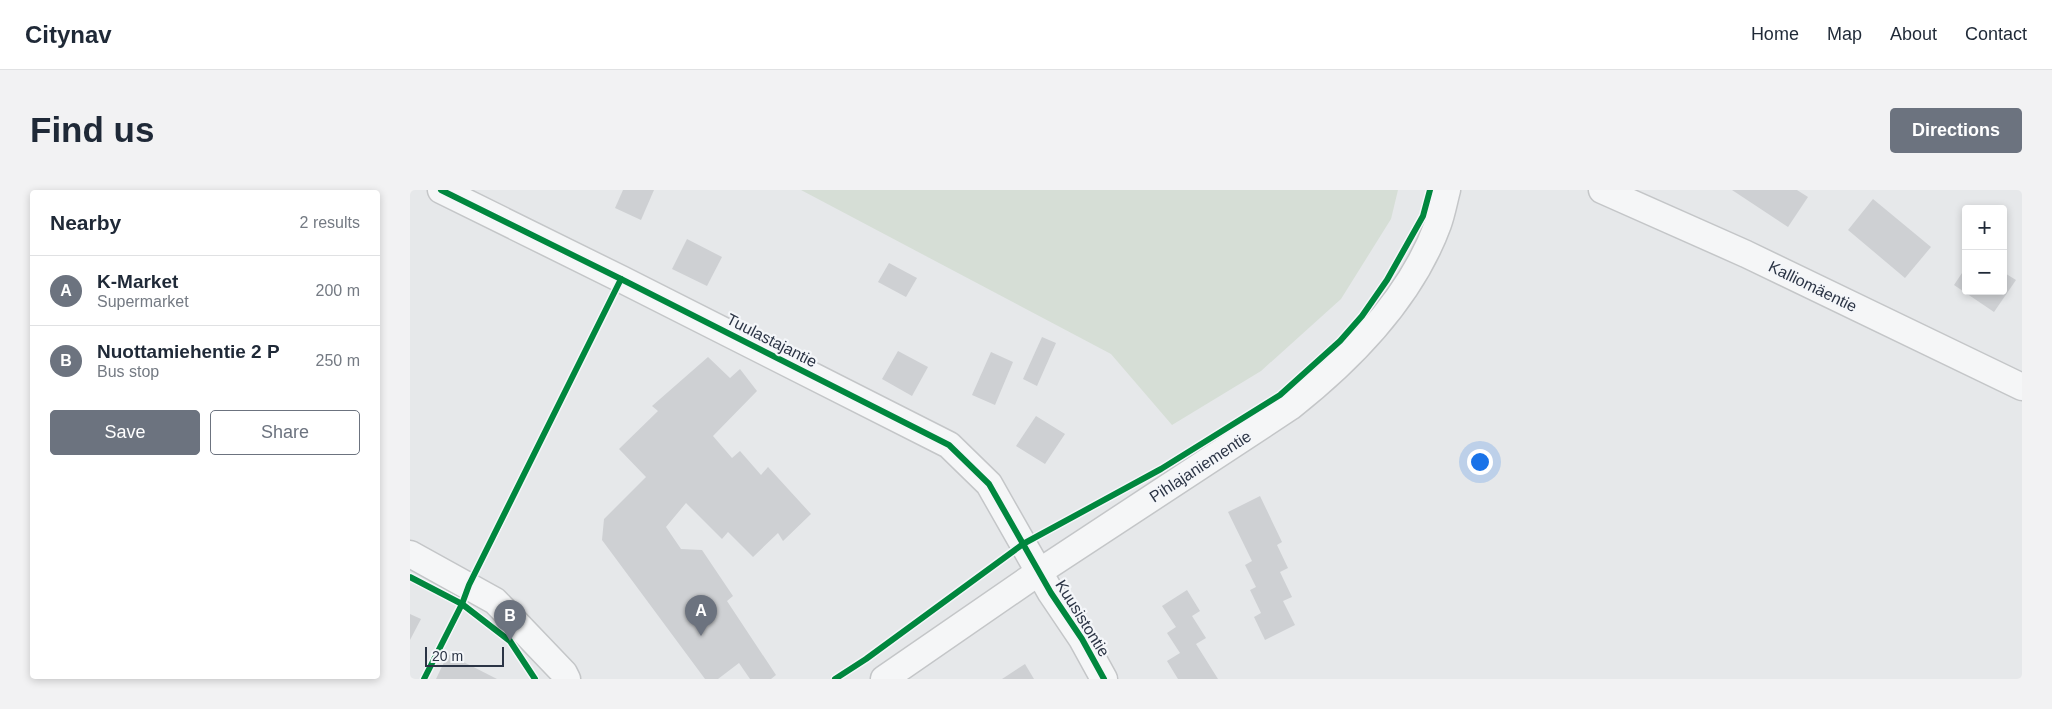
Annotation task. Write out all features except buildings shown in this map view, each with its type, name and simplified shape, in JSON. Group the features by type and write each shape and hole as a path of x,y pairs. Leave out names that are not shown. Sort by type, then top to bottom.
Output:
{"street":[{"name":"Tuulastajantie","path":"441,190 949,445 989,484 1039,572"},
{"name":"Pihlajaniementie","path":"884,679 1039,572 1290,407 1339,366 1394,303 1413,276 1439,223 1447,190"},
{"name":"Kalliomäentie","path":"1602,190 1746,254 2022,387"},
{"path":"410,554 495,601 567,679"},
{"name":"Kuusistontie","path":"1039,572 1082,639 1104,679"}],"shaded area":[{"path":"801,190 1398,190 1391,219 1341,299 1261,371 1172,425 1111,354"}],"cycle path":[{"path":"441,190 949,445 989,484 1051,593 1082,639 1104,679"},
{"path":"835,679 866,659 1023,544 1161,469 1280,395 1340,341 1362,316 1387,280 1423,216 1430,190"},
{"path":"424,679 621,279"},
{"path":"410,577 462,604 510,641 535,679"}],"place":[{"name":"K-Market","path":"701,636"},
{"name":"Nuottamiehentie 2 P","path":"510,641"}]}
